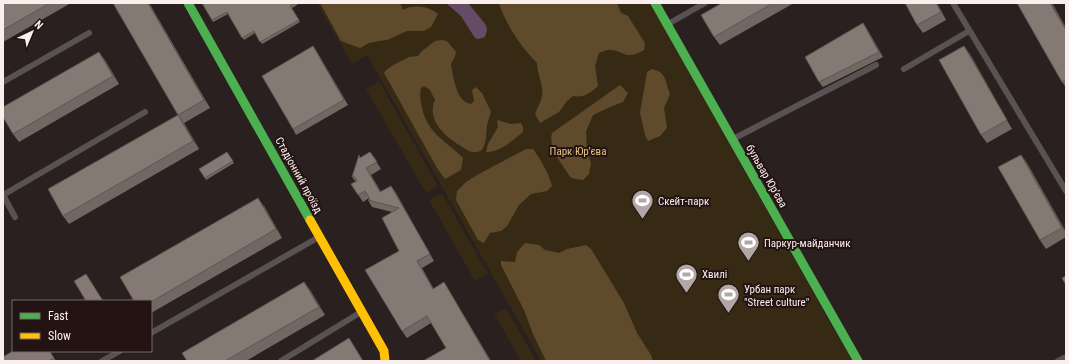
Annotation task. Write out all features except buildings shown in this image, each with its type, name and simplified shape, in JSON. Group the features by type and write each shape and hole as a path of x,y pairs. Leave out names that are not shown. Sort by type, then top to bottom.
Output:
{"street":[{"name":"Стадіонний проїзд","path":"188,3 384,350 385,361"},
{"name":"бульвар Юрʼєва","path":"655,3 858,361"}],"lane":[{"path":"667,24 704,3"},
{"path":"953,3 1066,191"},
{"path":"904,69 969,31"},
{"path":"3,82 89,33"},
{"path":"732,139 876,65"},
{"path":"15,217 3,195 145,112"},
{"path":"152,332 320,236"},
{"path":"280,361 362,312"},
{"path":"102,361 118,352"}],"green space":[{"name":"Парк Юр’єва","path":"317,3 650,3 852,361 541,361 367,55 352,64"},
{"path":"320,3 400,3 403,10 412,7 421,7 430,9 438,14 431,27 424,31 407,31 387,40 369,43 360,48 341,41"},
{"path":"499,3 617,3 621,13 628,16 645,43 644,50 632,55 614,50 607,50 599,53 595,66 598,86 587,94 573,96 567,101 559,112 540,123 535,114 542,96 537,63 525,50 515,35"},
{"path":"435,41 447,41 456,52 451,64 456,88 462,99 471,104 474,101 472,90 476,87 482,93 491,112 483,148 481,151 471,152 449,138 439,127 433,114 435,100 430,90 424,86 421,88 420,97 423,112 430,127 463,158 461,170 445,179 437,168 384,73 395,64 409,57 418,56"},
{"path":"652,69 657,70 663,75 670,94 664,108 667,128 660,136 648,141 645,135 640,113 647,72"},
{"path":"379,81 438,186 426,193 366,89"},
{"path":"620,85 628,93 623,102 593,115 586,131 587,152 591,163 589,174 583,180 571,178 554,151 551,139 552,133"},
{"path":"497,120 511,124 521,123 523,132 501,148 491,152 486,152 488,144 498,127"},
{"path":"526,149 533,149 536,153 552,186 547,191 531,194 519,205 507,226 501,231 490,233 484,243 478,240 456,200 457,191 466,182 477,175"},
{"path":"442,193 488,274 475,281 429,200"},
{"path":"525,243 539,245 545,250 559,253 567,249 586,245 591,249 624,303 637,333 651,355 653,361 546,361 533,334 524,310 501,265 501,261 515,262 517,252"},
{"path":"506,308 536,361 521,361 494,314"}],"shaded area":[{"path":"446,3 468,3 486,25 487,30 485,37 479,39 475,38 461,16"}],"traffic: fast":[{"path":"188,3 310,220"},
{"path":"655,3 858,361"}],"traffic: slow":[{"path":"310,220 384,351 385,361"}],"place":[{"name":"Скейт-парк","path":"643,220"},
{"name":"Паркур-майданчик","path":"749,262"},
{"name":"Хвилі","path":"686,294"},
{"name":"Урбан парк \"Street culture\"","path":"729,314"}]}
